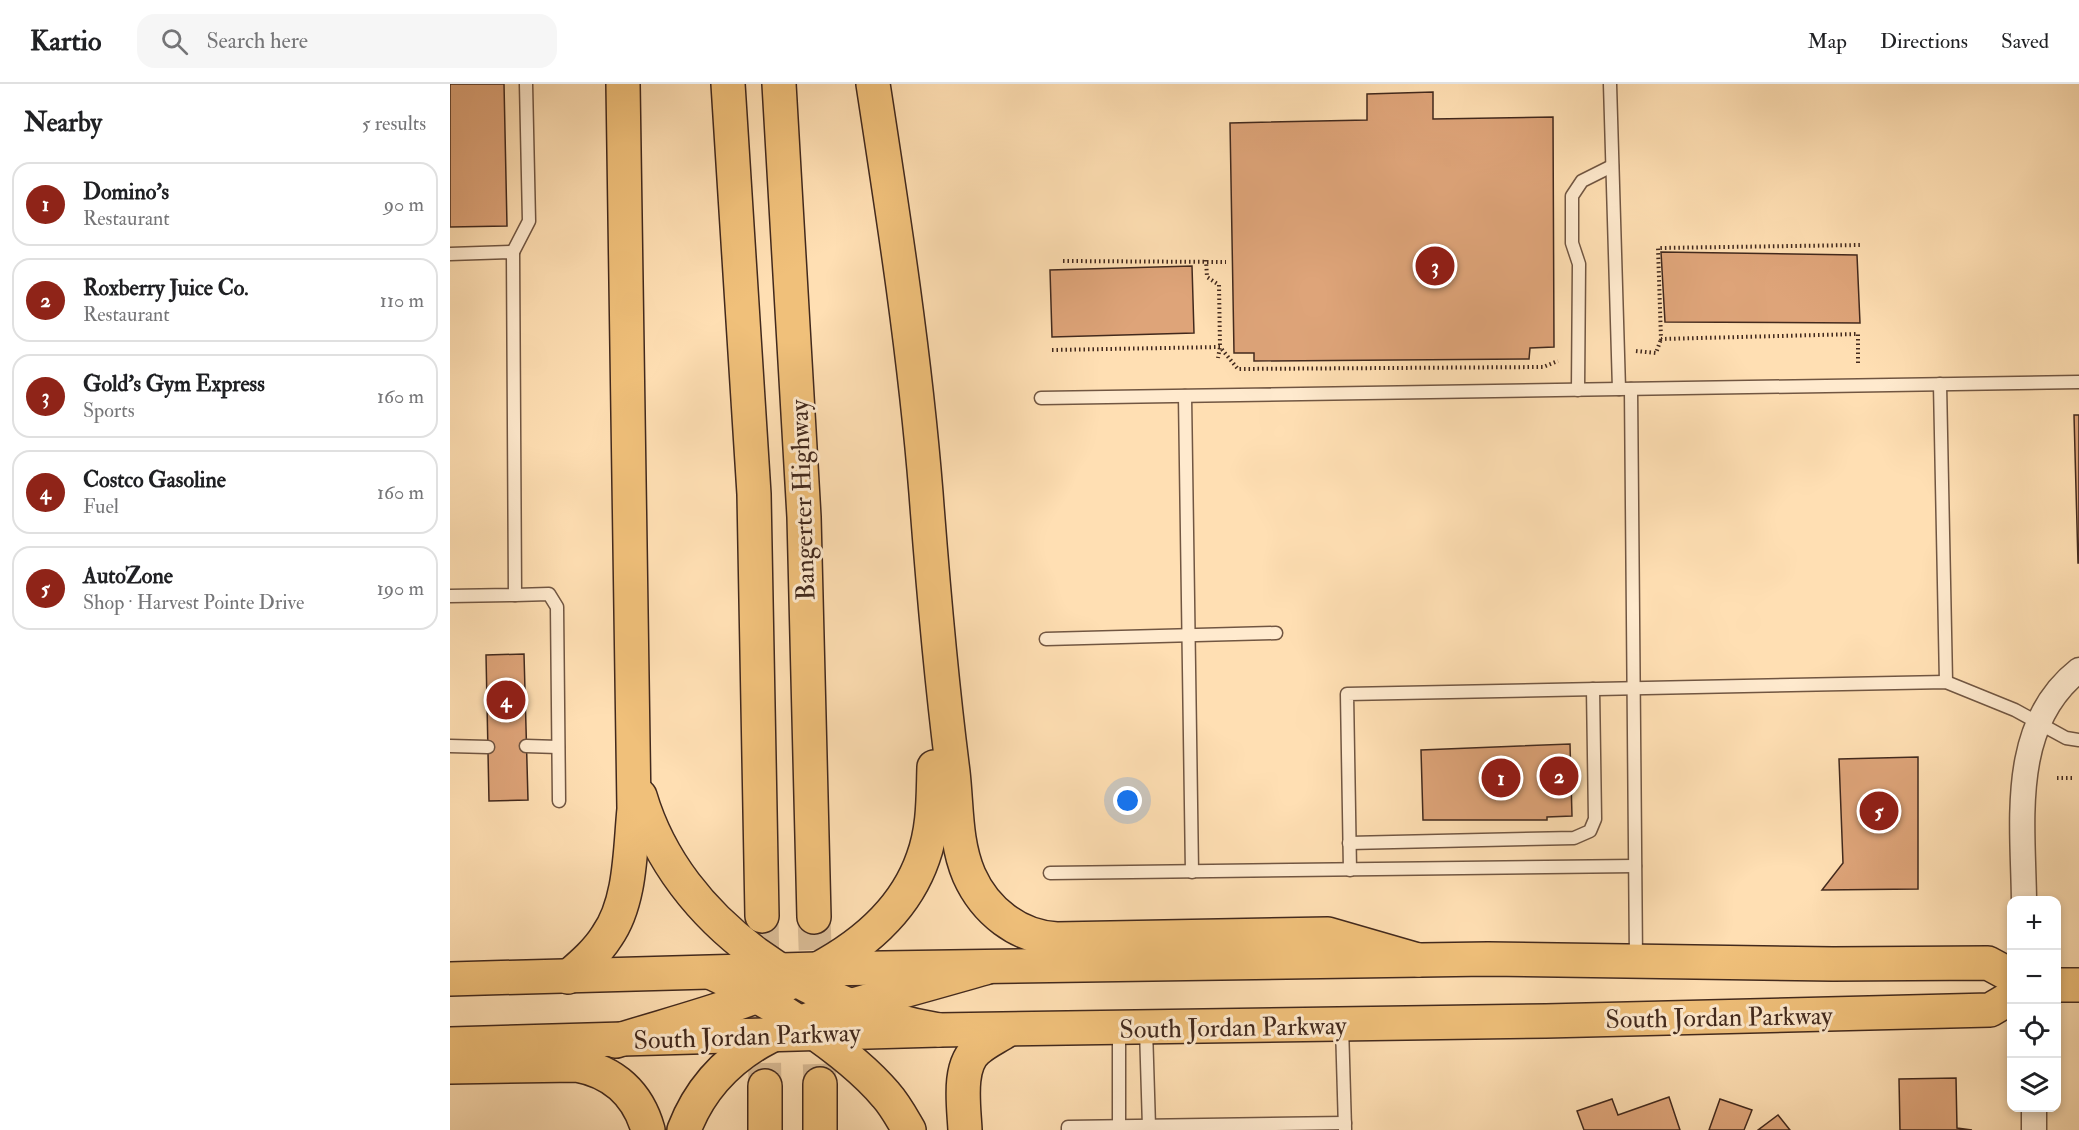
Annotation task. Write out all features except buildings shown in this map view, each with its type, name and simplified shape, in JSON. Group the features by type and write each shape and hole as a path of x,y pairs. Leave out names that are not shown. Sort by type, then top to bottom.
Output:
{"main road":[{"path":"568,977 598,949 617,919 630,850 636,769 623,84"},
{"name":"Bangerter Highway","path":"728,84 753,494 762,916"},
{"name":"Bangerter Highway","path":"779,84 804,517 814,917"},
{"path":"873,84 913,362 936,640 961,850 970,878 992,909 1015,927 1036,937 1057,939 1328,934 1418,960"},
{"path":"616,1041 757,996 798,973 849,950 885,920 912,884 930,836 933,802 936,640"},
{"path":"636,769 640,795 658,844 693,893 743,944 798,973 850,1006 908,1025 939,1030"},
{"name":"South Jordan Parkway","path":"450,979 1418,960 1833,964 1988,963 2007,973"},
{"path":"684,1130 696,1104 721,1069 794,1030 850,1006 985,968"},
{"path":"712,973 757,996 794,1030 878,1086 909,1130"},
{"path":"2061,985 2079,985"},
{"name":"South Jordan Parkway","path":"450,1044 616,1041 794,1030 1132,1029 1990,1010 2007,1000"},
{"path":"964,1130 964,1082 970,1059 976,1050 1006,1031"},
{"path":"450,1067 578,1065 596,1070 628,1090 642,1111 648,1130"},
{"path":"820,1084 820,1130"},
{"path":"765,1086 765,1130"}],"street":[{"path":"2024,896 2023,794 2029,751 2037,723 2048,702 2079,670"},
{"path":"2034,1112 2034,1130"}],"lane":[{"path":"515,595 513,252 529,221 526,84"},
{"path":"1610,84 1612,166 1625,389 1633,688 1636,961"},
{"path":"1578,390 1579,264 1572,243 1572,196 1582,181 1612,166"},
{"path":"450,254 513,252"},
{"path":"1041,398 2079,382"},
{"path":"1940,384 1946,682"},
{"path":"1185,396 1192,872"},
{"path":"450,596 549,594 557,608 559,801"},
{"path":"1046,639 1276,633"},
{"path":"1350,870 1347,694 1946,682 2015,710 2066,738 2079,740"},
{"path":"1349,843 1574,838 1590,831 1595,819 1593,689"},
{"path":"450,746 488,747"},
{"path":"526,746 558,747"},
{"path":"1050,873 1635,866"},
{"path":"1068,1130 1068,1127 1345,1126 1342,1025"},
{"path":"1132,1029 1149,1126"},
{"path":"1119,1127 1132,1029"}],"path":[{"path":"1634,351 1656,353 1661,339 1658,248 1860,245"},
{"path":"1206,260 1207,278 1219,285 1220,347 1218,358"},
{"path":"1063,261 1206,260 1226,262"},
{"path":"1661,339 1858,334 1858,363"},
{"path":"1052,350 1220,347"},
{"path":"1220,347 1238,369 1543,368 1562,359"},
{"path":"2057,778 2074,778"}],"tunnel":[{"path":"762,916 765,1086"},
{"path":"814,917 820,1084"}],"place":[{"name":"Gold's Gym Express","path":"1435,266"},
{"name":"Costco Gasoline","path":"506,700"},
{"name":"Roxberry Juice Co.","path":"1559,776"},
{"name":"Domino's","path":"1501,778"},
{"name":"AutoZone","path":"1879,811"}]}
